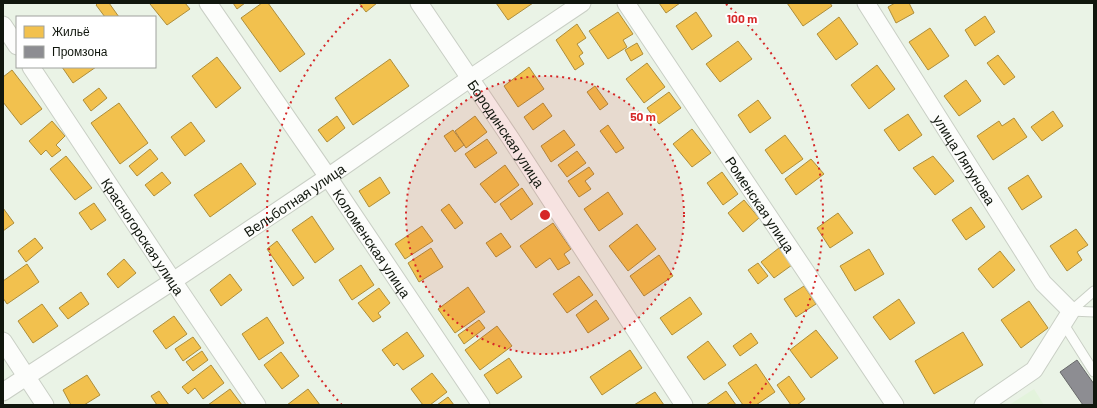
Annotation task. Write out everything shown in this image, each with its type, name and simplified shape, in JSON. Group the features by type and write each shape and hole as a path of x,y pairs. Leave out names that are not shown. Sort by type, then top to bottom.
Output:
{"street":[{"name":"Коломенская улица","path":"208,3 328,177 481,405"},
{"name":"Бородинская улица","path":"419,3 511,139 684,405"},
{"name":"Вельботная улица","path":"3,392 173,281 328,177 469,78 582,3"},
{"name":"Роменская улица","path":"626,3 895,405"},
{"name":"улица Ляпунова","path":"866,3 1043,283 1067,317"},
{"path":"3,25 16,44"},
{"name":"Красногорская улица","path":"32,68 257,405"},
{"path":"983,405 1034,370 1067,317"},
{"path":"3,341 45,405"}],"lane":[{"path":"1067,317 1094,291"},
{"path":"1067,317 1094,312"},
{"path":"1067,317 1094,372"}],"shaded area":[{"path":"1034,389 1044,405 1009,405"}],"building: Жильё":[{"path":"98,3 109,3 118,16 104,16 96,5"},
{"path":"185,3 190,9 167,25 150,4"},
{"path":"233,3 245,3 237,9"},
{"path":"262,3 268,3 305,54 280,72 241,18"},
{"path":"359,3 377,3 366,12"},
{"path":"496,3 533,3 508,20"},
{"path":"659,3 680,3 666,13"},
{"path":"787,3 830,3 832,6 803,26"},
{"path":"895,3 909,3 914,13 896,23 888,7"},
{"path":"618,12 633,34 623,40 627,47 608,59 589,31"},
{"path":"696,12 712,36 692,50 676,26"},
{"path":"985,16 995,32 975,46 965,30"},
{"path":"839,17 858,44 836,60 817,34"},
{"path":"577,24 586,38 577,44 583,53 579,56 584,64 575,70 556,40"},
{"path":"930,28 949,56 928,70 909,42"},
{"path":"738,41 752,59 720,82 706,64"},
{"path":"637,43 643,54 631,61 625,50"},
{"path":"998,55 1015,77 1004,85 987,63"},
{"path":"217,57 241,88 216,108 192,76"},
{"path":"390,59 409,86 353,125 335,98"},
{"path":"647,63 665,87 644,103 626,79"},
{"path":"877,65 895,89 869,109 851,85"},
{"path":"529,67 544,89 518,107 504,86"},
{"path":"63,68 95,68 73,83"},
{"path":"12,70 42,109 21,125 3,102 3,77"},
{"path":"966,80 981,101 959,116 944,96"},
{"path":"595,86 608,104 600,110 587,92"},
{"path":"99,88 107,98 91,111 83,100"},
{"path":"669,92 681,108 659,124 647,108"},
{"path":"758,100 771,118 750,133 738,115"},
{"path":"119,103 148,143 120,164 91,123"},
{"path":"543,103 552,116 533,130 524,117"},
{"path":"1053,111 1063,126 1042,141 1031,127"},
{"path":"908,114 922,135 899,151 884,130"},
{"path":"337,116 345,128 327,142 318,130"},
{"path":"475,116 487,132 466,148 455,131"},
{"path":"1014,118 1027,137 993,160 977,136 999,121 1002,126"},
{"path":"52,121 65,136 56,145 61,150 52,157 46,150 41,155 29,141"},
{"path":"191,122 205,141 185,156 171,137"},
{"path":"608,125 624,148 616,153 600,131"},
{"path":"692,129 711,153 692,167 673,144"},
{"path":"453,130 464,145 455,152 444,136"},
{"path":"564,130 575,145 551,162 541,146"},
{"path":"785,135 803,159 782,174 765,150"},
{"path":"487,139 497,153 475,168 465,154"},
{"path":"150,149 158,159 137,176 129,166"},
{"path":"577,151 586,163 567,177 558,165"},
{"path":"66,156 92,188 75,200 50,169"},
{"path":"933,156 954,181 935,195 913,168"},
{"path":"811,159 824,174 796,195 785,179"},
{"path":"241,163 256,184 210,217 194,195"},
{"path":"505,165 519,185 495,203 480,184"},
{"path":"589,167 594,174 585,181 591,189 579,197 568,181"},
{"path":"162,172 171,183 154,196 145,185"},
{"path":"722,172 738,194 723,205 707,183"},
{"path":"1028,175 1042,197 1022,210 1008,188"},
{"path":"380,177 390,193 369,207 359,191"},
{"path":"522,188 533,204 511,220 500,204"},
{"path":"608,192 623,214 599,231 584,209"},
{"path":"744,200 759,218 743,232 728,213"},
{"path":"94,203 106,220 91,230 79,213"},
{"path":"449,204 463,223 455,229 441,210"},
{"path":"971,207 985,227 966,240 952,220"},
{"path":"3,208 14,223 3,231"},
{"path":"838,213 853,233 830,248 817,228"},
{"path":"312,216 334,249 315,263 292,230"},
{"path":"553,223 571,249 564,254 570,263 558,270 550,258 536,268 520,246"},
{"path":"637,224 656,249 628,271 609,246"},
{"path":"422,226 433,241 405,259 395,244"},
{"path":"1076,229 1088,245 1077,252 1082,260 1067,271 1050,246"},
{"path":"501,233 511,247 496,257 486,243"},
{"path":"35,238 43,248 26,262 18,251"},
{"path":"277,241 304,278 293,286 267,249"},
{"path":"431,248 443,267 419,282 408,263"},
{"path":"779,248 792,265 774,278 761,262"},
{"path":"869,249 884,274 855,291 840,266"},
{"path":"1000,251 1015,270 993,288 978,269"},
{"path":"659,255 673,276 644,296 630,276"},
{"path":"124,259 136,273 118,288 107,274"},
{"path":"758,263 768,276 758,284 748,270"},
{"path":"27,264 39,282 7,304 3,298 3,281"},
{"path":"361,265 374,285 352,300 339,280"},
{"path":"230,274 242,290 221,306 210,290"},
{"path":"579,276 593,295 567,313 553,294"},
{"path":"804,286 816,304 796,317 784,299"},
{"path":"468,287 485,312 455,333 438,309"},
{"path":"379,288 390,303 378,313 381,317 373,322 358,303"},
{"path":"81,292 89,304 68,319 59,308"},
{"path":"690,297 702,314 672,335 660,318"},
{"path":"899,299 915,323 890,340 873,317"},
{"path":"596,300 609,319 588,333 576,315"},
{"path":"1029,301 1048,328 1021,348 1001,320"},
{"path":"42,304 58,326 33,343 18,321"},
{"path":"174,316 187,334 166,349 153,331"},
{"path":"267,317 284,343 259,360 242,334"},
{"path":"479,320 485,328 464,344 458,335"},
{"path":"497,326 512,346 480,370 465,350"},
{"path":"816,330 838,358 811,378 790,350"},
{"path":"407,332 424,356 403,370 397,363 394,366 382,350"},
{"path":"963,332 983,365 934,394 915,361"},
{"path":"751,333 758,343 740,356 733,346"},
{"path":"193,337 201,348 183,361 175,349"},
{"path":"708,341 726,365 704,380 687,357"},
{"path":"630,350 642,368 602,395 590,377"},
{"path":"202,351 208,360 193,371 186,362"},
{"path":"281,352 299,376 282,389 264,365"},
{"path":"509,358 522,377 497,394 484,375"},
{"path":"756,364 775,392 756,405 743,405 728,383"},
{"path":"211,365 224,383 203,399 195,388 188,394 182,387"},
{"path":"432,373 447,392 430,405 423,405 411,389"},
{"path":"87,375 100,395 84,405 71,405 63,390"},
{"path":"789,376 805,399 797,405 791,405 777,385"},
{"path":"230,389 242,405 208,405"},
{"path":"308,389 320,405 287,405"},
{"path":"159,391 169,405 157,405 151,396"},
{"path":"726,391 736,405 706,405"},
{"path":"655,392 664,405 634,405"},
{"path":"448,397 454,405 437,405"}],"building: Промзона":[{"path":"1077,360 1094,384 1094,405 1083,405 1060,372"}]}
